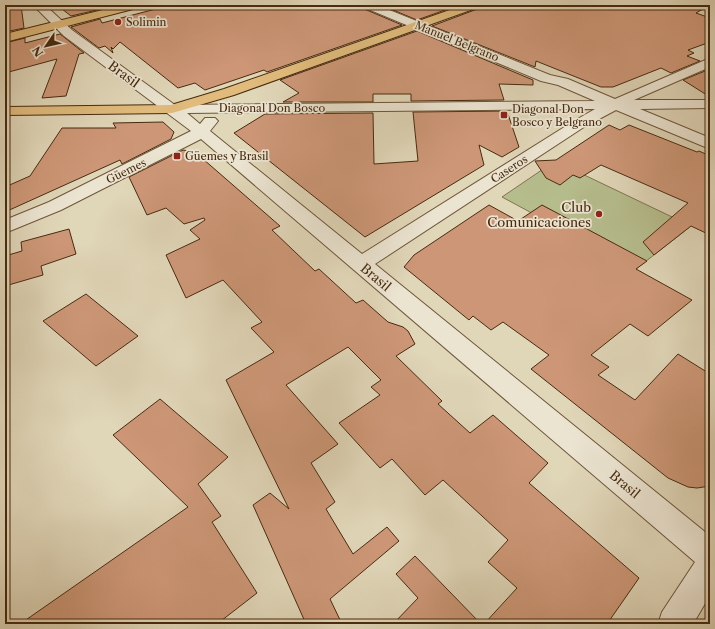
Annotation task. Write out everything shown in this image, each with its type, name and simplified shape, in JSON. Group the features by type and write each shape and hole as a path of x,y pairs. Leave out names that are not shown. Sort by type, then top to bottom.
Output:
{"main road":[{"path":"5,38 137,5"},
{"path":"172,109 229,92 475,5"},
{"name":"Diagonal Don Bosco","path":"5,111 172,109"}],"street":[{"name":"Brasil","path":"38,5 68,33 202,132 710,555"},
{"name":"Manuel Belgrano","path":"367,5 546,78 563,82 710,144"},
{"name":"Caseros","path":"361,264 586,120 662,82 710,62"},
{"name":"Manuel Belgrano","path":"546,78 565,90 579,105 586,120"},
{"path":"662,82 666,88 675,95 706,104"},
{"name":"Güemes","path":"5,227 55,206 202,132 229,92"},
{"name":"Diagonal Don Bosco","path":"172,109 706,104"},
{"name":"Diagonal Don Bosco","path":"539,106 561,117 571,129"},
{"path":"674,624 710,566"}],"green space":[{"name":"Club Comunicaciones","path":"555,161 691,226 636,269 502,197"}],"building":[{"path":"5,5 21,5 24,28 5,32"},
{"path":"57,5 95,5 97,10 71,16"},
{"path":"171,5 360,5 362,8 402,25 267,72 264,70 205,90 195,83 178,88 120,42 113,49 111,47 113,53 105,46 99,48 71,27 100,19 102,23"},
{"path":"381,5 459,5 417,20"},
{"path":"482,5 710,5 696,13 710,18 710,42 688,50 694,53 687,56 700,61 671,73 661,68 613,87 601,87 536,61 535,67 432,26 480,8"},
{"path":"417,31 533,80 533,85 499,84 504,100 411,101 411,94 373,94 373,102 283,102 299,93 280,80"},
{"path":"60,34 84,53 79,54 66,96 42,98 57,59 5,73 5,43 25,38 25,43"},
{"path":"710,69 710,97 683,80"},
{"path":"507,111 519,147 502,157 479,145 484,165 365,237 234,133 265,114 373,113 374,164 418,161 413,112"},
{"path":"163,122 174,132 171,139 122,164 120,160 5,212 5,187 30,176 62,128 116,128 113,123"},
{"path":"609,125 620,130 629,125 710,156 710,235 691,226 654,255 643,242 688,203 601,165 580,178 573,175 560,185 546,178 535,161 556,160"},
{"path":"183,150 195,152 280,226 272,230 315,271 319,269 356,303 363,300 388,322 403,327 408,331 415,344 396,356 442,401 438,404 470,433 493,415 548,463 529,483 639,578 607,624 484,624 517,588 488,562 508,540 443,480 425,495 392,459 380,468 339,423 380,395 371,387 381,380 348,347 286,385 338,444 311,463 335,502 326,509 353,554 387,527 399,541 330,599 342,624 306,624 253,505 270,493 289,509 226,380 274,352 251,328 262,322 223,280 186,298 166,255 200,239 190,230 205,220 204,218 184,224 166,208 147,215 129,177"},
{"path":"489,205 518,221 542,205 647,261 636,269 692,300 648,336 630,324 591,355 609,367 598,375 635,400 678,354 710,374 710,486 697,488 688,487 668,478 531,369 549,355 503,322 491,330 473,316 469,320 404,267 414,255"},
{"path":"69,229 76,254 41,266 43,275 5,286 5,256 22,251 21,242"},
{"path":"86,294 138,336 96,366 43,321"},
{"path":"160,399 228,457 198,484 221,516 212,522 257,593 217,624 20,624 188,507 113,435"},
{"path":"415,556 481,624 393,624 418,598 396,574"}],"place":[{"name":"Solimin","path":"118,22"},
{"name":"Diagonal Don Bosco y Belgrano","path":"504,115"},
{"name":"Güemes y Brasil","path":"177,156"},
{"name":"Club Comunicaciones","path":"599,214"}]}
